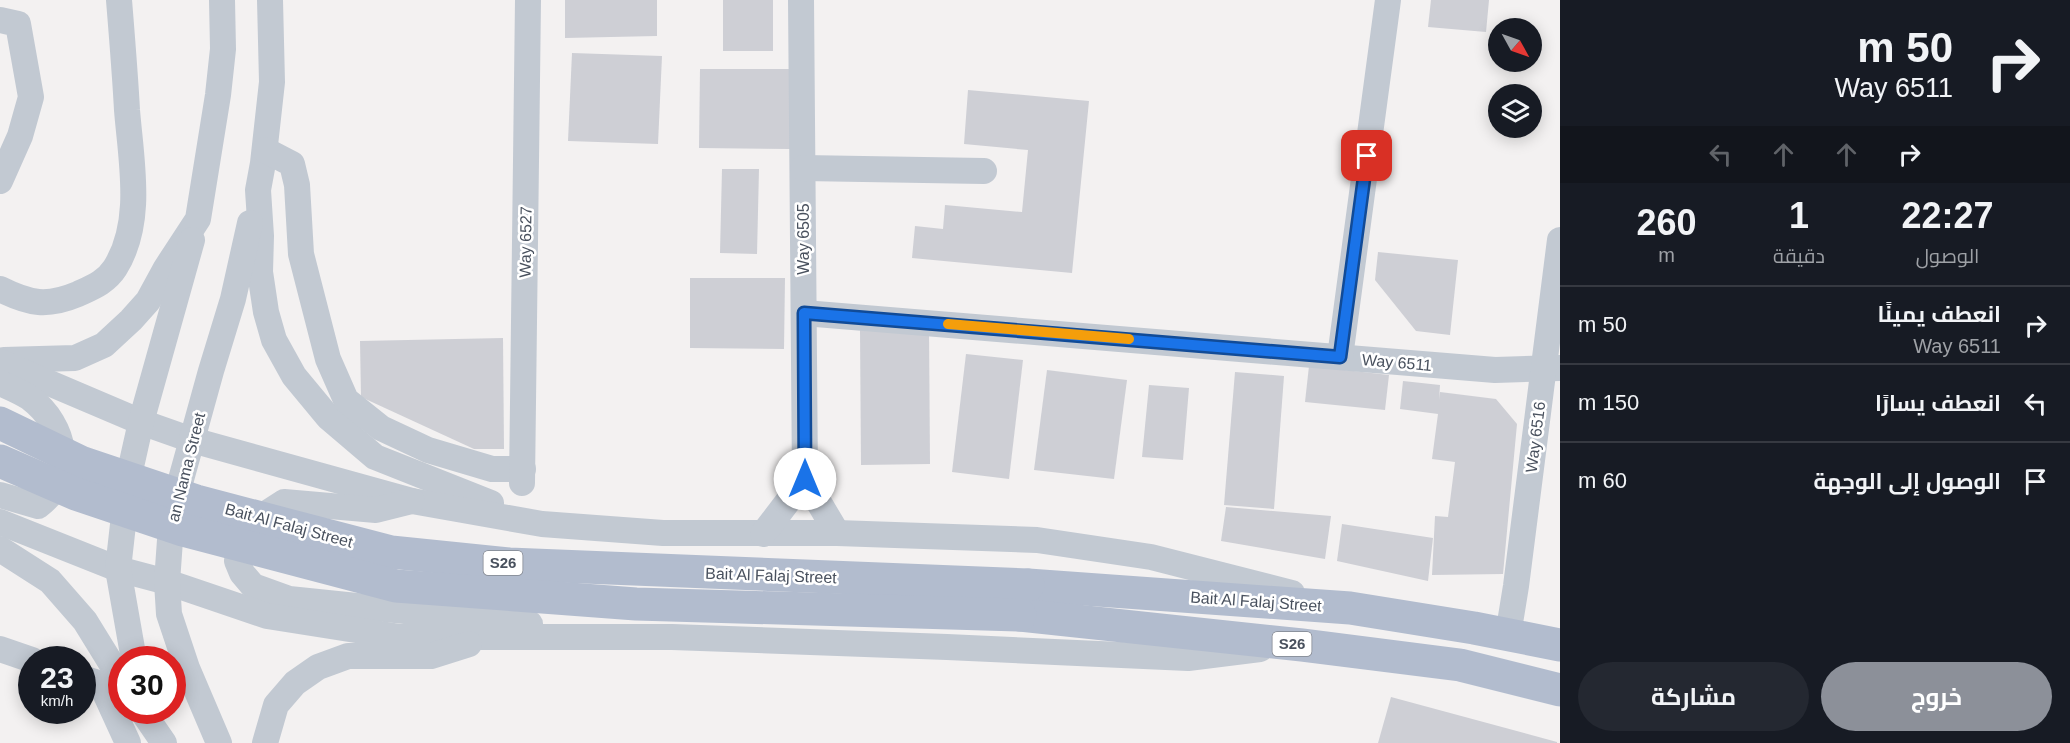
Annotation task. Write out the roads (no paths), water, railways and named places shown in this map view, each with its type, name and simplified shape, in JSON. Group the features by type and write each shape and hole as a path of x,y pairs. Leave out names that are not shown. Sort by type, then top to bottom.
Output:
{"main road":[{"name":"Bait Al Falaj Street","path":"0,423 82,463 196,501 391,552 509,564 1024,600 1302,645 1460,665 1560,690"},
{"name":"Bait Al Falaj Street","path":"0,461 76,494 183,530 396,586 636,604 1024,600 1350,608 1508,634 1560,645"}],"street":[{"path":"0,290 21,300 41,304 66,299 102,284 115,268 129,234 134,192 119,0"},
{"path":"132,646 118,569 128,480 141,422 198,219 218,95 223,49 222,0"},
{"path":"270,0 272,82 258,190 261,236 260,272 266,312 294,376 328,417 375,457 542,524"},
{"name":"Way 6527","path":"265,150 292,164 297,185 301,254 328,359 346,400 381,428 428,450 522,476 528,0"},
{"name":"Way 6505","path":"801,0 805,479"},
{"path":"1340,357 1388,0"},
{"path":"0,20 18,24 31,97 10,131 0,181"},
{"path":"803,168 984,171"},
{"name":"an Nama Street","path":"219,743 187,668 169,614 167,582 172,512 233,299 258,190"},
{"path":"0,361 75,358 104,345 148,301 166,268 198,219"},
{"name":"Way 6516","path":"1508,634 1552,368 1560,240"},
{"name":"Way 6511","path":"804,313 1495,370 1552,368"},
{"path":"0,361 141,422 192,440 412,501 542,524 663,533 837,533 1048,542 1151,557 1350,608"},
{"path":"0,383 29,398 48,416 62,444 63,469 51,497 38,506 0,495"},
{"path":"763,534 805,479 837,533"},
{"path":"412,501 376,510 284,502 255,521 242,544 237,561 242,573 253,586 290,599 517,621 587,636"},
{"path":"0,522 118,569 167,582 267,616 400,637 684,638 947,646 1188,658 1302,645"},
{"path":"0,549 50,581 85,621 108,658"},
{"path":"265,743 276,705 295,683 318,667 348,656 431,656 492,637"},
{"path":"0,650 18,656"},
{"path":"96,682 101,684 128,743"},
{"path":"152,724 166,743"},
{"path":"158,724 166,743"}]}
